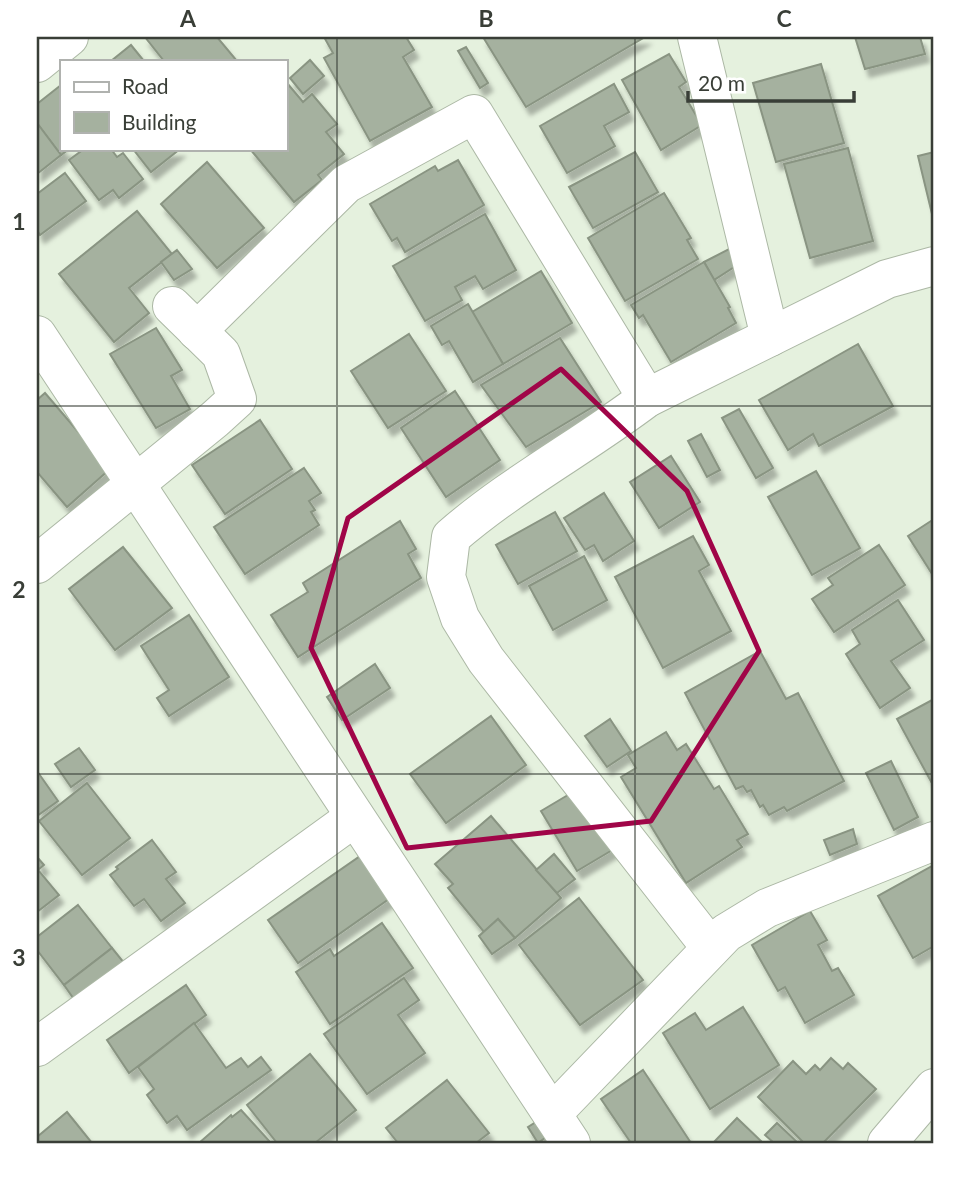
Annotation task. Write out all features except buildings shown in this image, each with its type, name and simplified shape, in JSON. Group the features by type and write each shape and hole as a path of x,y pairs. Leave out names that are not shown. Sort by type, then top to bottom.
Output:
{"street":[{"path":"37,63 69,37"},
{"path":"697,37 771,337"},
{"path":"37,564 237,399 220,354 185,318 346,184 474,114 647,398"},
{"path":"711,948 486,660 460,618 446,577 451,537 484,509 647,398 887,279 934,266"},
{"path":"37,335 561,1129 726,933 767,908 934,841"},
{"path":"37,1047 355,817"},
{"path":"887,1143 934,1088"}],"highlighted area":[{"path":"561,369 687,491 759,651 651,821 407,848 311,648 348,518"}]}
